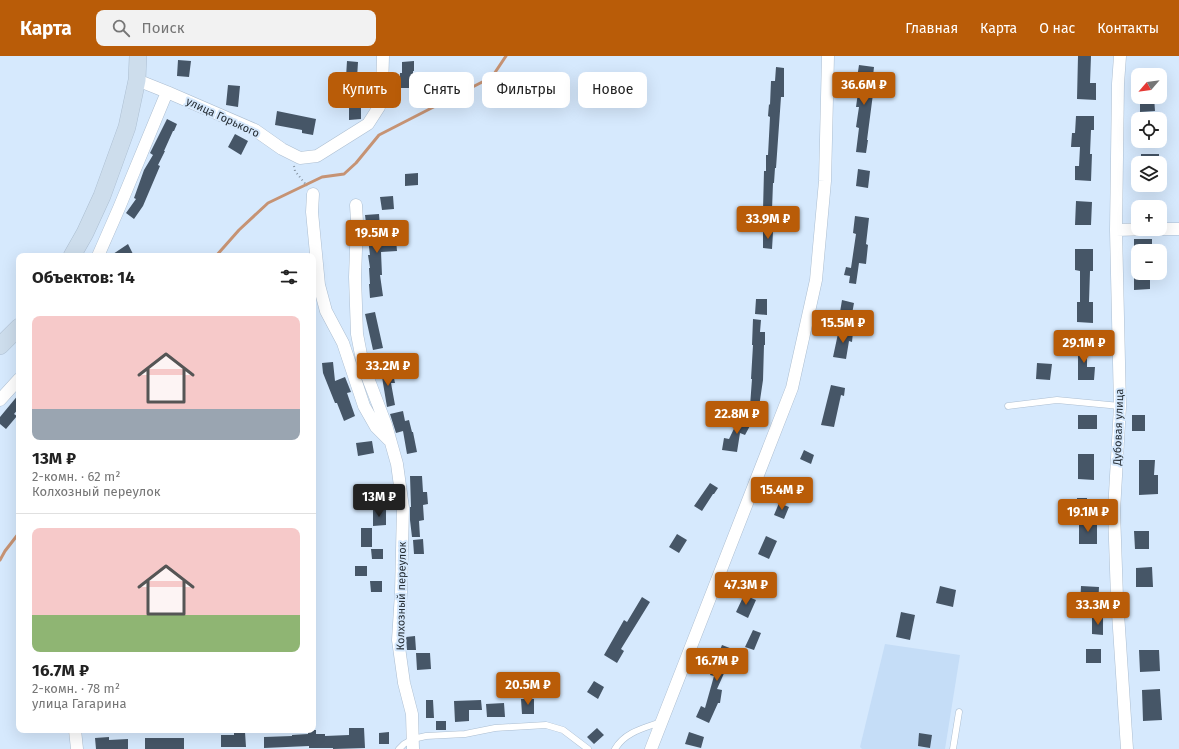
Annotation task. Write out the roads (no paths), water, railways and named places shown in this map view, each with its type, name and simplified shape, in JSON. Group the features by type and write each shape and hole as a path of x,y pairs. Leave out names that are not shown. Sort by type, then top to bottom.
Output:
{"main road":[{"path":"74,253 85,233 102,196 127,127 138,80 138,56"},
{"path":"0,346 16,330"}],"street":[{"name":"улица Горького","path":"138,80 255,130 282,149 300,158 317,156 368,124 379,107 382,89 383,56"},
{"path":"651,749 792,388 816,280 825,181 828,56"},
{"name":"Дубовая улица","path":"1120,56 1118,84 1116,230 1120,406 1114,511 1117,598 1127,749"},
{"path":"99,253 167,92"},
{"name":"Колхозный переулок","path":"313,194 312,212 316,253"},
{"name":"Колхозный переулок","path":"356,205 356,334 362,366 386,425 397,464 403,508 402,593 398,640 404,683 412,714 413,744"},
{"path":"1167,229 1179,228"},
{"path":"1116,230 1131,230"},
{"name":"Колхозный переулок","path":"316,254 319,285 326,311 342,343 364,406 376,427 391,443"},
{"path":"0,400 16,382"},
{"path":"75,733 77,749"}],"lane":[{"path":"1008,406 1058,400 1120,406"},
{"path":"953,749 959,712"},
{"path":"615,749 619,742 631,733 662,722"},
{"path":"399,749 404,744 413,744 426,736 464,734 495,728 546,725 563,730 588,749"}],"waterway":[{"path":"219,253 239,230 268,203 322,177 344,174 356,163 379,135 492,77 506,56"},
{"path":"0,560 16,537"}]}
